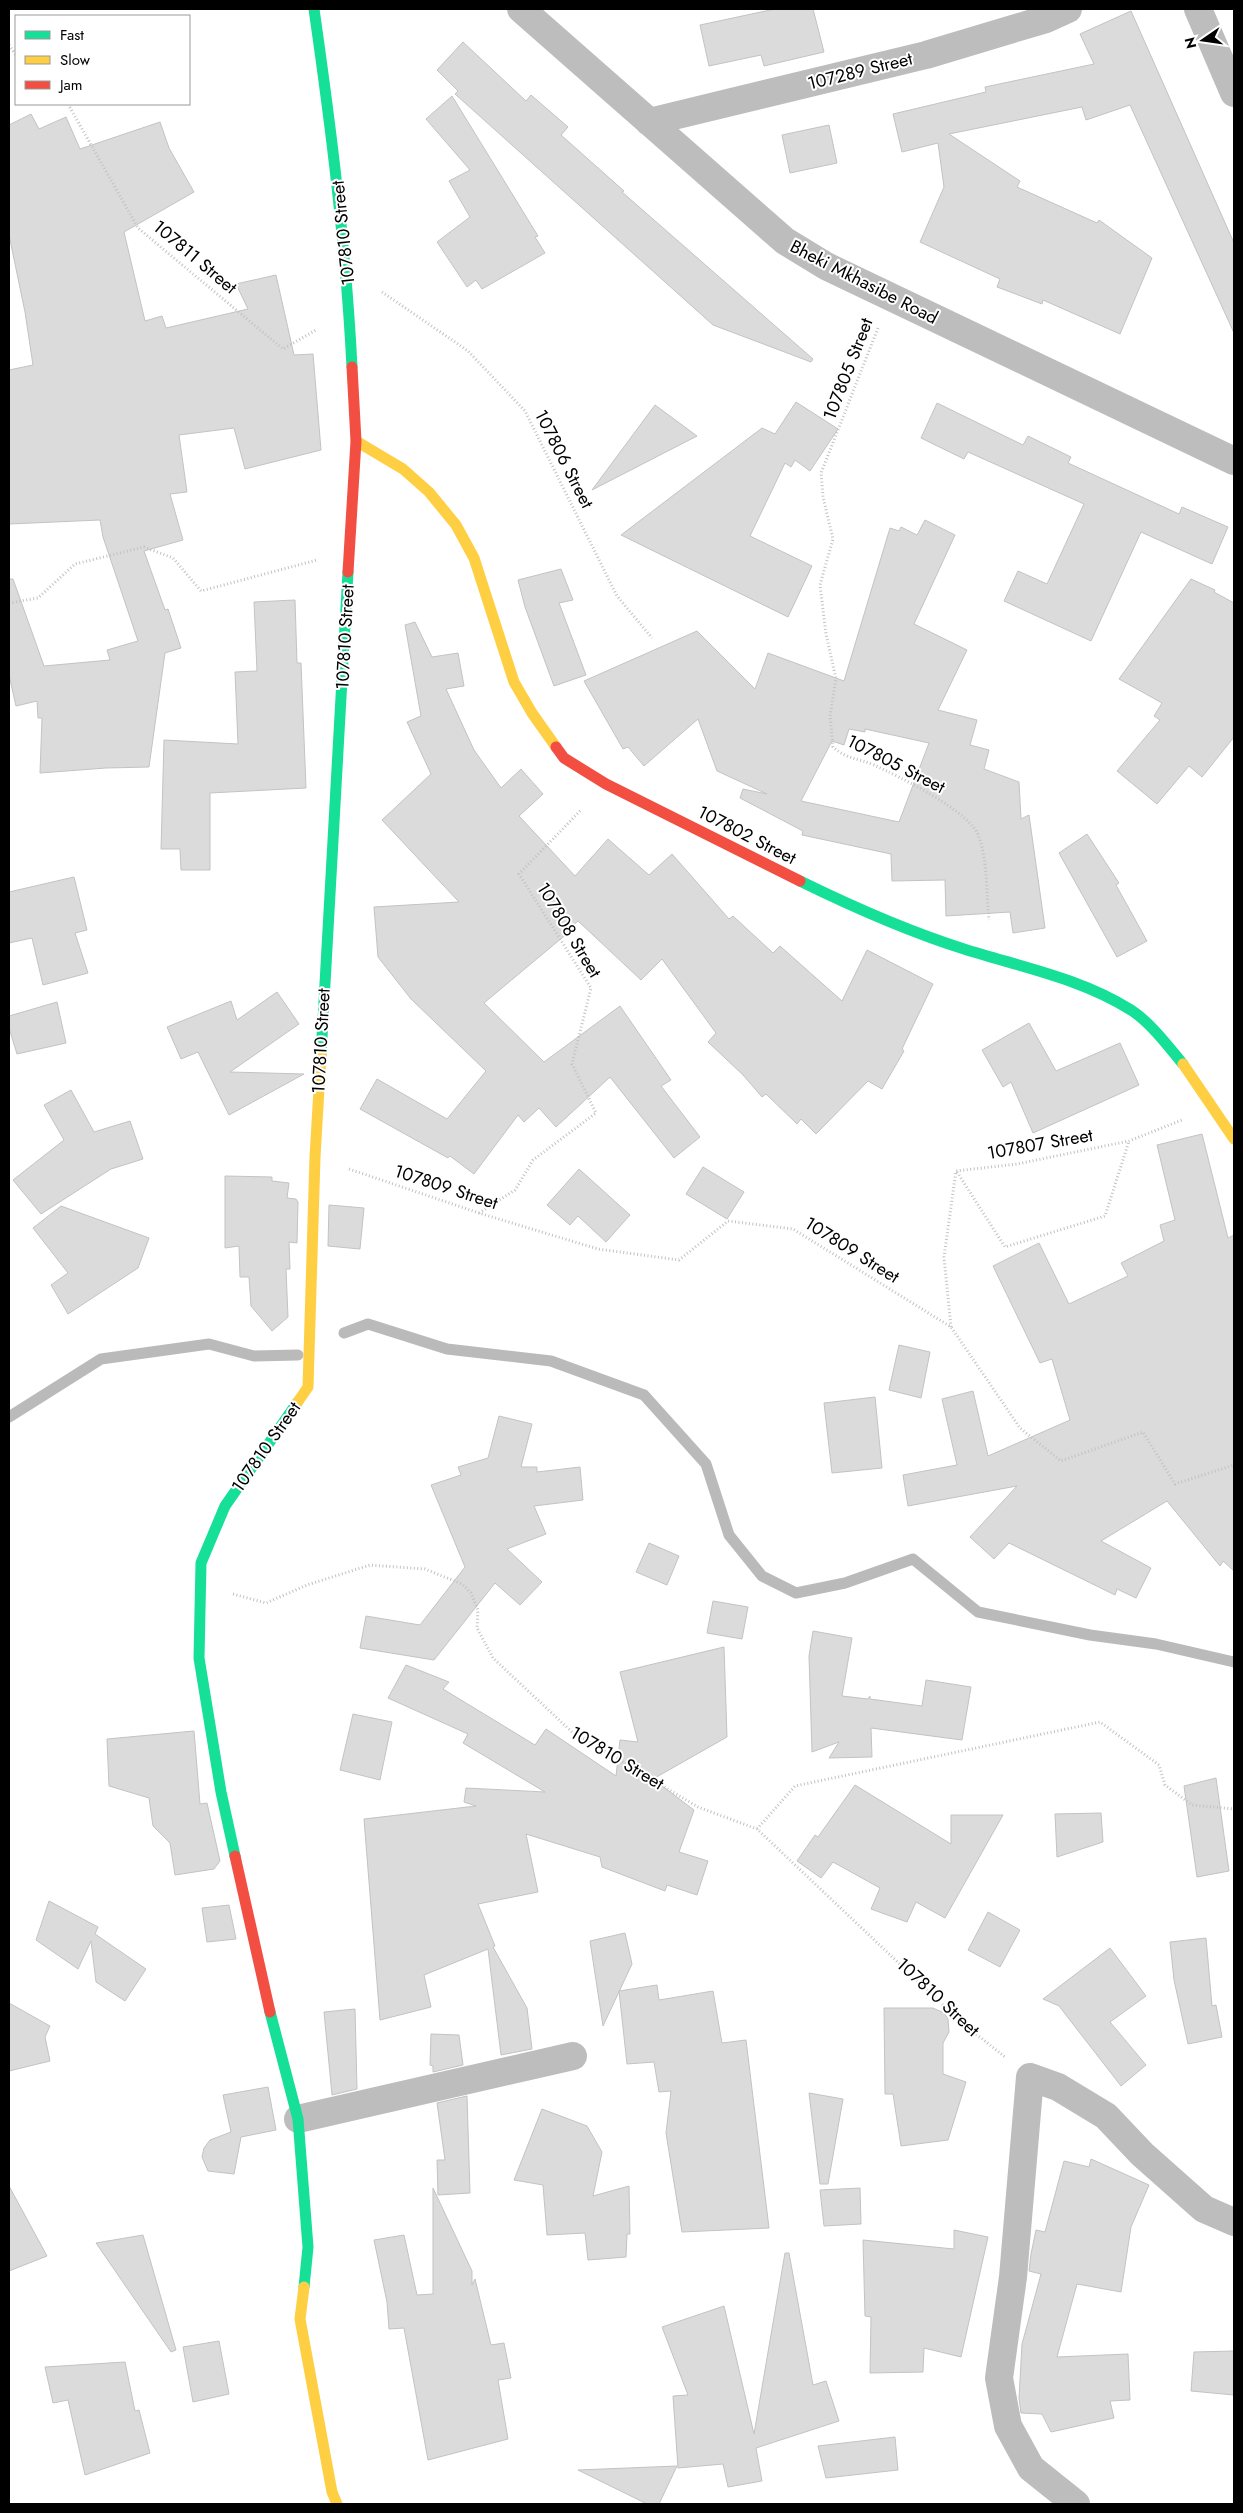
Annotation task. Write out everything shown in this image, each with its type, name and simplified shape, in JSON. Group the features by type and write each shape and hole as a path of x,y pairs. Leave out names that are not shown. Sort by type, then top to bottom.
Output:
{"street":[{"name":"107810 Street","path":"198,1585 201,1563 224,1506 308,1387 315,1157 356,442 351,310 347,268 334,146 314,9"},
{"name":"Bheki Mkhasibe Road","path":"521,9 785,241 826,266 889,297 1234,460"},
{"name":"107289 Street","path":"649,122 926,55 1046,18 1068,9"},
{"path":"1198,9 1234,93"},
{"name":"107802 Street","path":"356,442 403,468 429,492 456,525 474,558 514,682 532,713 564,758 606,784 863,912 991,956 1052,974 1097,992 1132,1011 1166,1042 1190,1072 1234,1139"},
{"path":"198,1585 198,1658 221,1792 260,1970 298,2119 308,2247 300,2319 332,2492 337,2504"},
{"path":"298,2119 573,2056"},
{"path":"1076,2504 1030,2468 1008,2426 999,2378 1013,2277 1030,2077 1058,2086 1106,2116 1142,2154 1204,2209 1234,2222"}],"path":[{"name":"107811 Street","path":"69,105 138,228 283,349 351,310"},
{"name":"107806 Street","path":"347,268 468,351 525,411 616,596 652,638"},
{"name":"107805 Street","path":"889,297 821,473 823,497 833,539 820,585 826,634 836,679 830,716 833,747 841,754 855,761 872,764 935,798 971,822 979,835 983,854 991,956"},
{"path":"9,603 38,598 76,564 144,547 173,558 202,591 350,551"},
{"name":"107808 Street","path":"479,1213 515,1190 533,1160 596,1113 572,1064 590,988 519,874 606,784"},
{"name":"107807 Street","path":"956,1171 1017,1164 1129,1140 1212,1108"},
{"path":"956,1171 1005,1247 1105,1216 1129,1140"},
{"name":"107809 Street","path":"315,1157 479,1213 598,1250 679,1260 728,1220 793,1229 951,1327 1020,1428 1061,1461 1143,1432 1175,1484 1234,1465"},
{"path":"951,1327 944,1257 956,1171"},
{"name":"107810 Street","path":"198,1585 266,1603 307,1585 370,1565 425,1569 462,1584 471,1593 475,1602 478,1610 477,1628 493,1658 572,1732 698,1807 757,1828 961,2022 1030,2077"},
{"path":"757,1828 795,1786 1100,1722 1159,1764 1165,1785 1192,1805 1234,1809"}],"building":[{"path":"775,9 813,9 824,52 764,66 761,55 709,66 700,25"},
{"path":"1131,11 1234,243 1234,333 1130,105 1086,120 1082,107 949,134 1020,181 1017,187 1097,223 1099,220 1152,258 1120,334 1043,300 1042,304 997,287 1000,279 920,242 944,187 938,143 902,152 893,114 986,92 985,87 1094,64 1080,34"},
{"path":"463,42 526,101 531,95 568,127 561,135 624,191 622,192 813,359 811,362 713,325 455,94 458,91 437,70"},
{"path":"452,96 538,236 535,237 545,253 482,289 476,280 467,287 437,242 470,217 449,181 470,170 426,119"},
{"path":"31,114 39,129 66,117 80,149 160,122 169,148 194,192 124,232 145,321 162,316 166,328 248,309 236,284 276,275 294,355 313,354 321,450 245,469 234,428 179,435 187,492 170,494 183,540 144,551 165,610 168,609 181,648 165,653 149,767 40,773 42,718 38,718 37,701 16,706 9,675 9,579 13,579 44,666 110,660 107,650 138,641 103,537 100,520 9,524 9,370 33,365 25,312 9,235 9,125"},
{"path":"829,125 837,163 790,173 782,135"},
{"path":"796,402 838,429 810,471 795,460 791,467 785,463 750,536 812,566 788,617 621,535 762,428 775,434"},
{"path":"937,403 1023,445 1028,436 1071,457 1068,463 1179,514 1182,507 1228,527 1212,564 1141,532 1091,641 1004,601 1018,571 1047,584 1084,504 968,452 964,459 921,438"},
{"path":"655,405 697,436 592,490"},
{"path":"925,520 955,535 914,624 967,650 938,710 977,720 970,745 989,750 984,769 1019,782 1021,819 1029,815 1045,928 1013,933 1010,912 946,916 945,880 892,881 891,854 802,835 803,831 740,798 743,789 767,794 717,771 698,719 644,766 628,747 623,749 584,681 697,631 755,689 768,653 844,681 890,528 899,531 901,527 917,535","holes":["849,729 865,732 865,729 929,743 899,822 801,801 832,741 844,745"]},
{"path":"561,569 573,600 559,603 586,675 554,686 525,607 518,580"},
{"path":"1191,579 1215,590 1214,592 1234,603 1234,737 1202,777 1189,766 1157,804 1117,771 1160,720 1154,716 1162,703 1119,679"},
{"path":"295,600 297,663 301,663 306,788 210,793 210,870 181,870 180,849 161,849 164,740 238,744 235,672 257,671 254,602"},
{"path":"415,622 432,657 458,653 464,686 446,689 474,750 501,788 521,769 543,794 519,816 575,876 608,839 649,875 672,854 729,919 733,916 773,953 780,946 842,1001 867,950 933,984 902,1049 904,1051 882,1089 868,1081 816,1134 801,1119 797,1124 766,1094 762,1097 743,1075 708,1042 716,1033 662,959 641,980 578,921 568,930 569,932 484,1003 544,1062 620,1006 671,1080 661,1086 700,1137 674,1158 610,1077 556,1127 539,1108 524,1122 518,1115 474,1174 450,1156 448,1158 360,1109 377,1079 447,1119 486,1071 411,999 378,957 374,907 459,902 382,820 431,774 407,722 421,716 405,625"},
{"path":"1087,834 1119,883 1116,885 1147,941 1117,957 1059,853"},
{"path":"74,877 87,930 75,933 88,973 43,985 32,938 9,943 9,892"},
{"path":"277,992 299,1024 230,1072 304,1074 229,1115 198,1052 181,1059 167,1027 231,1001 237,1020"},
{"path":"57,1002 66,1043 17,1054 9,1028 9,1016"},
{"path":"1029,1023 1056,1071 1120,1043 1139,1085 1033,1133 1011,1082 1003,1087 982,1050"},
{"path":"71,1090 94,1132 130,1121 143,1159 111,1169 41,1214 13,1180 64,1140 44,1105"},
{"path":"1202,1134 1228,1238 1234,1235 1234,1571 1223,1561 1220,1566 1167,1501 1101,1541 1151,1568 1136,1598 1117,1589 1115,1595 1009,1543 994,1559 970,1537 1017,1486 908,1506 903,1475 957,1465 942,1399 973,1391 988,1456 1070,1420 1052,1359 1040,1363 993,1266 1039,1243 1069,1304 1128,1276 1121,1263 1164,1241 1160,1225 1175,1220 1157,1145"},
{"path":"703,1167 744,1192 727,1219 686,1194"},
{"path":"579,1169 630,1215 606,1242 578,1216 570,1225 547,1205"},
{"path":"225,1176 272,1177 272,1181 289,1183 287,1198 296,1199 298,1202 297,1243 289,1242 290,1269 286,1269 288,1317 272,1331 251,1306 249,1277 240,1277 239,1246 225,1248"},
{"path":"329,1205 364,1208 360,1249 328,1246"},
{"path":"61,1206 149,1238 138,1268 68,1314 51,1285 68,1273 33,1228"},
{"path":"899,1345 930,1352 921,1398 889,1390"},
{"path":"875,1397 882,1468 832,1473 824,1403"},
{"path":"499,1416 532,1424 521,1467 537,1467 537,1472 580,1467 583,1500 534,1506 546,1534 507,1549 542,1582 520,1605 495,1583 434,1660 360,1648 366,1616 420,1625 465,1567 431,1485 461,1475 458,1467 488,1458"},
{"path":"649,1543 679,1556 667,1585 636,1572"},
{"path":"713,1601 748,1607 742,1639 707,1633"},
{"path":"813,1631 852,1638 842,1696 868,1699 870,1696 870,1699 922,1706 926,1680 971,1687 962,1740 871,1728 872,1757 829,1758 839,1742 812,1752 809,1656"},
{"path":"724,1647 727,1737 653,1779 694,1810 679,1852 708,1861 697,1895 667,1885 665,1891 602,1867 600,1857 526,1834 538,1892 478,1904 495,1946 493,1947 527,2008 532,2049 501,2055 488,1949 424,1975 431,2007 380,2020 364,1819 476,1806 464,1802 466,1788 545,1792 463,1743 468,1734 388,1698 406,1665 449,1682 443,1689 535,1745 546,1729 616,1776 620,1740 638,1742 620,1672"},
{"path":"353,1714 392,1722 380,1780 340,1770"},
{"path":"194,1731 200,1804 207,1803 220,1861 214,1869 175,1875 170,1843 153,1826 149,1798 109,1786 107,1739"},
{"path":"1216,1778 1229,1871 1197,1877 1184,1786"},
{"path":"855,1785 951,1844 951,1815 1003,1815 945,1918 916,1902 907,1922 871,1909 880,1888 833,1862 821,1878 797,1861 815,1835 818,1837"},
{"path":"1101,1813 1103,1842 1057,1857 1055,1814"},
{"path":"49,1901 98,1927 95,1934 146,1969 125,2001 96,1982 91,1941 78,1969 36,1940"},
{"path":"229,1905 236,1939 207,1942 202,1908"},
{"path":"988,1912 1020,1930 1000,1967 968,1950"},
{"path":"625,1933 632,1964 603,2026 590,1941"},
{"path":"1206,1938 1212,2006 1216,2005 1222,2037 1188,2044 1174,1980 1170,1942"},
{"path":"1110,1948 1146,1996 1110,2022 1146,2065 1121,2086 1059,2006 1043,1999"},
{"path":"657,1985 659,2000 713,1991 722,2043 746,2040 769,2228 682,2232 666,2133 671,2091 659,2092 654,2062 627,2064 619,1991"},
{"path":"9,2003 50,2026 45,2037 50,2061 9,2071"},
{"path":"884,2008 933,2008 944,2013 948,2019 949,2032 943,2043 943,2074 966,2082 948,2140 901,2146 893,2094 885,2094"},
{"path":"355,2009 357,2089 332,2095 324,2012"},
{"path":"431,2034 459,2035 463,2065 433,2072 433,2066 430,2065"},
{"path":"268,2087 276,2130 241,2137 234,2174 208,2171 202,2157 204,2148 210,2140 231,2132 223,2095"},
{"path":"809,2093 843,2099 828,2184 820,2184"},
{"path":"467,2096 470,2193 438,2195 437,2160 445,2160 437,2103"},
{"path":"542,2109 587,2126 602,2152 593,2196 629,2186 630,2234 627,2234 626,2257 588,2260 585,2233 547,2235 543,2185 514,2180"},
{"path":"1091,2159 1149,2185 1131,2227 1121,2292 1077,2284 1057,2357 1128,2354 1130,2400 1110,2401 1114,2418 1051,2432 1042,2414 1021,2413 1019,2398 1022,2344 1041,2274 1029,2271 1031,2254 1036,2230 1045,2232 1064,2161 1089,2167"},
{"path":"9,2186 47,2256 9,2271"},
{"path":"433,2188 472,2271 472,2285 475,2279 491,2345 504,2343 511,2378 498,2380 508,2439 428,2460 404,2328 389,2329 387,2302 374,2240 404,2235 417,2295 433,2294"},
{"path":"860,2188 861,2224 824,2226 820,2190"},
{"path":"954,2230 988,2237 961,2357 924,2348 923,2372 870,2373 871,2317 865,2316 863,2240 954,2249"},
{"path":"143,2235 176,2350 171,2352 96,2243"},
{"path":"785,2253 789,2253 813,2385 826,2381 839,2421 756,2448 762,2481 728,2487 723,2464 678,2468 673,2396 688,2395 662,2327 724,2306 754,2434"},
{"path":"219,2341 229,2394 193,2402 183,2347"},
{"path":"1234,2351 1234,2395 1191,2391 1194,2352"},
{"path":"125,2362 135,2411 139,2410 150,2453 85,2475 68,2400 53,2403 45,2367"},
{"path":"895,2437 898,2470 826,2478 818,2446"},
{"path":"677,2466 659,2504 647,2504 578,2470"}],"waterway":[{"path":"344,1333 368,1324 447,1349 551,1361 644,1395 706,1464 729,1535 762,1576 796,1593 845,1583 913,1559 978,1612 1090,1635 1156,1644 1234,1662"},
{"path":"9,1417 101,1359 209,1344 254,1356 298,1355"}],"traffic: fast":[{"path":"314,9 337,188 346,277 352,367"},
{"path":"321,1055 348,572"},
{"path":"800,881 860,909 922,934 964,949 1071,981 1112,999 1145,1021 1183,1064"},
{"path":"235,1856 221,1792 199,1658 201,1563 225,1506 297,1403"},
{"path":"270,2012 298,2119 308,2247 304,2287"}],"traffic: slow":[{"path":"356,441 403,469 429,492 456,525 474,558 514,682 532,713 556,747"},
{"path":"297,1403 308,1387 315,1157 321,1055"},
{"path":"1183,1064 1234,1139"},
{"path":"304,2287 300,2319 332,2492 337,2504"}],"traffic: jam":[{"path":"348,572 356,441 352,367"},
{"path":"556,747 564,758 606,784 800,881"},
{"path":"235,1856 270,2012"}]}
